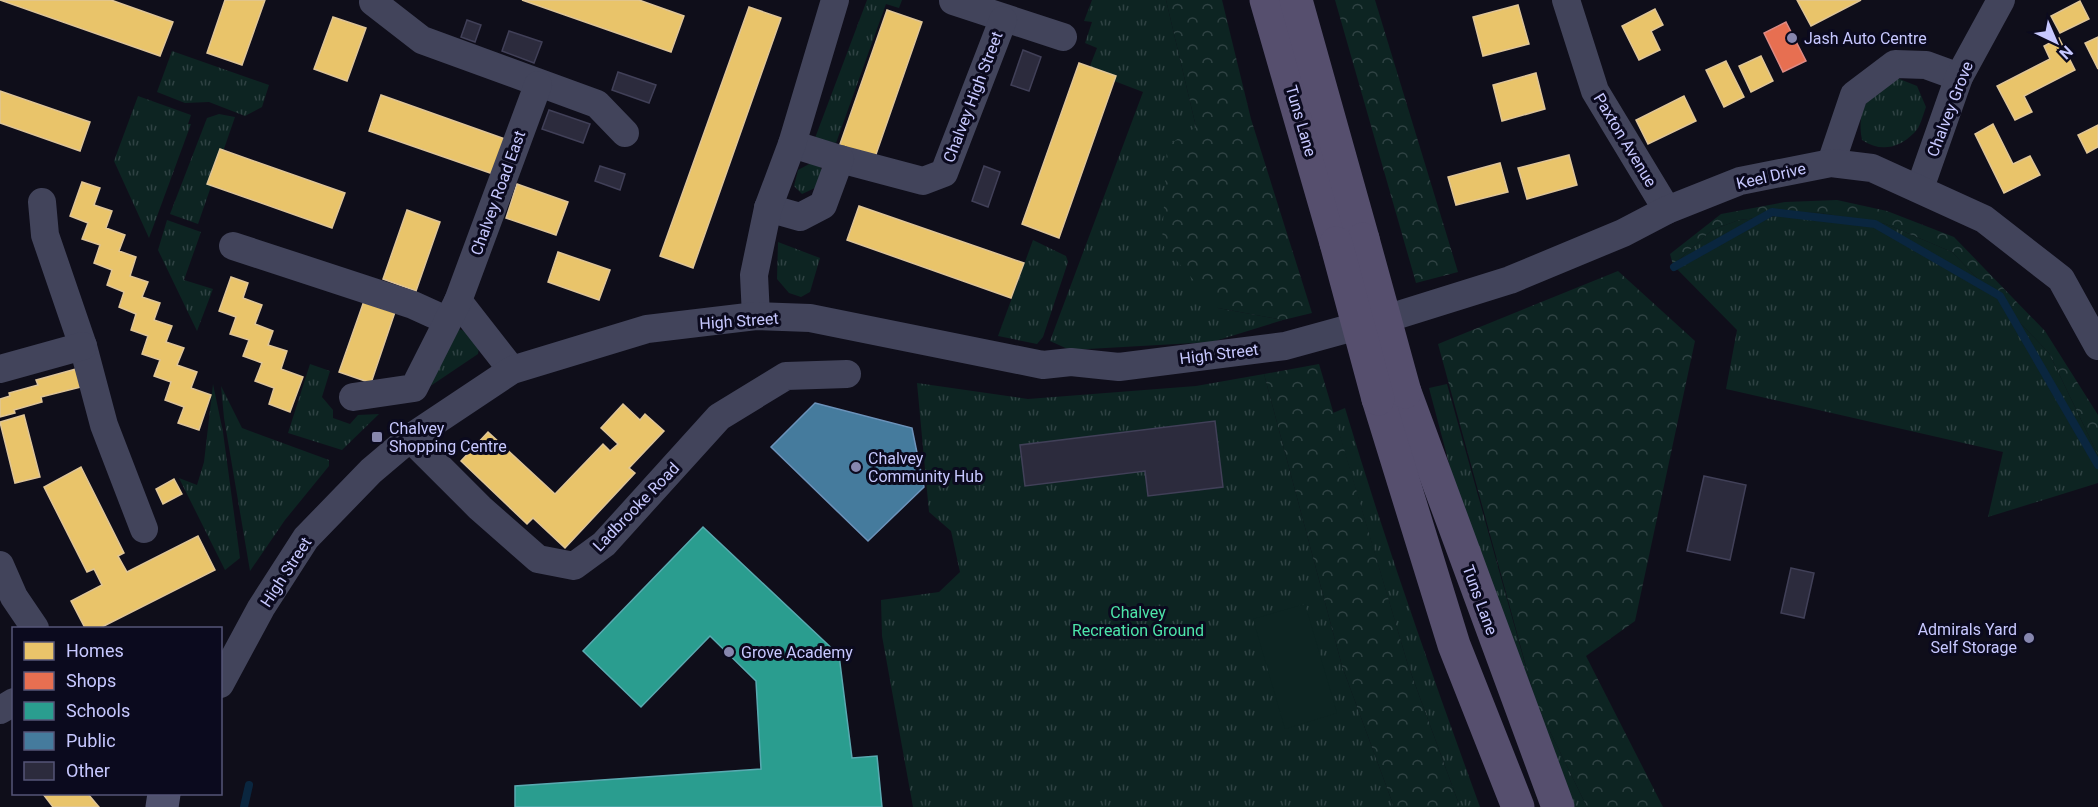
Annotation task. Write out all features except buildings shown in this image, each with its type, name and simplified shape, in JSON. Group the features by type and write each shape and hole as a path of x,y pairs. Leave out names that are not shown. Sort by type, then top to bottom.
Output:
{"main road":[{"name":"Tuns Lane","path":"1266,0 1350,241"},
{"name":"Tuns Lane","path":"1296,0 1350,241"},
{"path":"1350,241 1392,395 1454,645 1518,807"},
{"name":"Tuns Lane","path":"1392,395 1557,807"}],"street":[{"path":"756,316 754,275 768,208 792,144 835,0"},
{"name":"Paxton Avenue","path":"1566,0 1594,90 1666,210"},
{"name":"Chalvey Grove","path":"1920,188 1959,77 2001,0"},
{"path":"373,2 422,40 538,85 597,104 625,134"},
{"name":"Chalvey High Street","path":"953,2 1003,20 1063,37"},
{"name":"Chalvey High Street","path":"840,159 923,181 944,173 1003,20"},
{"path":"1831,163 1854,95 1895,64 1926,65 1959,77"},
{"name":"Chalvey Road East","path":"353,397 414,388 452,310 538,85"},
{"path":"768,208 800,217 822,205 840,159 792,144"},
{"name":"Keel Drive","path":"1398,315 1510,280 1623,233 1666,210 1740,181 1831,163 1872,168 1984,219 2061,279 2098,346"},
{"path":"42,202 45,235 83,346 104,424 144,529"},
{"path":"233,246 413,305 452,310 512,370"},
{"name":"High Street","path":"222,680 261,609 306,538 371,471 410,438 512,370 647,329 756,316 810,318 1043,365 1071,362 1119,367 1285,346 1398,315"},
{"path":"0,369 83,346"},
{"name":"Ladbrooke Road","path":"410,438 480,508 538,559 574,566 604,544 719,417 786,376 847,374"},
{"path":"0,565 14,597 34,627"}],"green space":[{"path":"867,0 902,0 899,8 886,4 836,143 815,138"},
{"path":"1092,0 1166,0 1196,127 1218,308 1283,320 1212,342 1070,350 1050,341 1143,92 1088,71 1097,48 1085,43 1092,22 1084,21"},
{"path":"1166,0 1222,0 1251,119 1312,313 1283,320 1218,308 1162,244 1167,146 1196,127"},
{"path":"1335,0 1375,0 1458,272 1416,283"},
{"path":"172,51 269,85 262,107 245,116 209,102 185,103 157,92"},
{"path":"1897,78 1917,86 1926,107 1920,125 1902,143 1889,147 1869,144 1862,140 1863,110 1872,95"},
{"path":"138,96 191,115 188,124 191,124 149,238 114,161"},
{"path":"219,114 235,117 198,224 170,214 207,118"},
{"path":"811,163 820,166 823,177 815,188 802,194 794,186 798,170"},
{"path":"1837,200 1887,211 1954,237 2045,331 2098,415 2098,455 2049,353 1952,252 1886,224 1814,212 1739,220 1712,230 1673,265 1670,254 1721,214 1785,202"},
{"path":"1814,212 1886,224 1952,252 2049,353 2098,455 2098,483 1988,517 2003,452 1726,389 1737,330 1673,265 1712,230 1739,220"},
{"path":"167,220 201,232 184,280 213,289 197,331 158,250"},
{"path":"1033,240 1066,256 1068,262 1043,337 1037,344 998,336"},
{"path":"778,242 820,258 810,292 801,297 789,293 777,279"},
{"path":"1618,271 1695,341 1635,621 1586,656 1663,807 1587,807 1536,703 1438,344"},
{"path":"456,328 470,333 479,347 478,354 426,389"},
{"path":"310,364 330,371 322,397 333,410 333,418 350,424 358,415 379,414 342,450 288,433"},
{"path":"1319,364 1408,665 1460,807 1394,807 1342,666 1264,374"},
{"name":"Chalvey Recreation Ground","path":"1264,374 1342,666 1394,807 913,807 882,636 881,600 939,592 960,572 951,531 929,512 917,383 1028,399 1196,386"},
{"path":"213,384 223,432 240,558 225,570 179,478 197,485 204,462"},
{"path":"1447,384 1536,703 1587,807 1566,807 1472,550 1429,388"},
{"path":"221,386 242,428 329,460 329,466 285,520 250,571 224,418"},
{"path":"1345,408 1376,508 1480,807 1460,807 1408,665 1333,413"},
{"path":"1305,604 1337,713 1285,729 1253,619"}],"waterway":[{"path":"1674,267 1772,212 1875,224 2000,296 2098,465"},
{"path":"244,807 249,785"}],"place":[{"name":"Jash Auto Centre","path":"1792,38"},
{"name":"Chalvey Shopping Centre","path":"377,437"},
{"name":"Chalvey Community Hub","path":"856,467"},
{"name":"Admirals Yard Self Storage","path":"2029,638"},
{"name":"Grove Academy","path":"729,652"}]}
